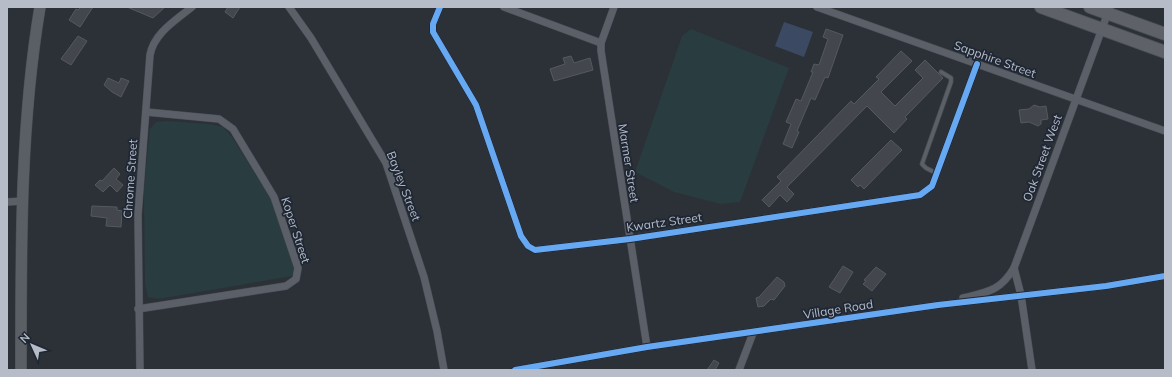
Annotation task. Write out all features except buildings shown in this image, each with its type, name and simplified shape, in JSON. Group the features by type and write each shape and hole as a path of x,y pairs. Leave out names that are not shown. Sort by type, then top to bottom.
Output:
{"main road":[{"path":"1041,7 1165,52"},
{"path":"1090,7 1109,10 1165,34"}],"street":[{"path":"21,370 23,201 28,111 40,7"},
{"name":"Chrome Street","path":"140,370 138,309 138,215 150,55 153,44 161,33 192,7"},
{"name":"Bayley Street","path":"289,7 312,38 386,163 426,284 444,370"},
{"name":"Kwartz Street","path":"440,7 433,24 433,32 476,105 521,236 525,244 535,250 630,239 913,197 926,192 932,186 938,173 977,64"},
{"path":"504,7 601,43"},
{"name":"Marmer Street","path":"614,7 601,43 610,114 647,347"},
{"name":"Sapphire Street","path":"817,7 1165,131"},
{"name":"Oak Street West","path":"1014,268 1109,10"},
{"name":"Koper Street","path":"138,309 286,286 296,279 298,268 274,197 233,129 226,123 214,118 146,112"},
{"path":"7,202 23,201"},
{"path":"1014,268 1021,295 1032,370"},
{"name":"Village Road","path":"938,305 997,288 1006,280 1014,268"},
{"name":"Village Road","path":"515,370 647,347 753,333 938,305 1106,286 1165,276"},
{"path":"739,370 753,333"}],"lane":[{"path":"938,173 926,168 922,164 951,82 951,78 941,72"}],"shaded area":[{"path":"691,29 789,68 740,202 721,204 674,192 635,172 682,36"},
{"path":"166,121 208,124 223,127 232,137 276,207 296,269 292,276 158,299 148,297 145,283 144,189 150,129 156,122"}],"water":[{"path":"784,22 813,32 804,57 775,46"}],"cycle path":[{"path":"440,7 433,24 433,32 476,105 521,236 528,246 535,250 630,239 920,195 932,186 977,64"},
{"path":"515,370 647,347 938,305 1106,286 1165,276"}]}
